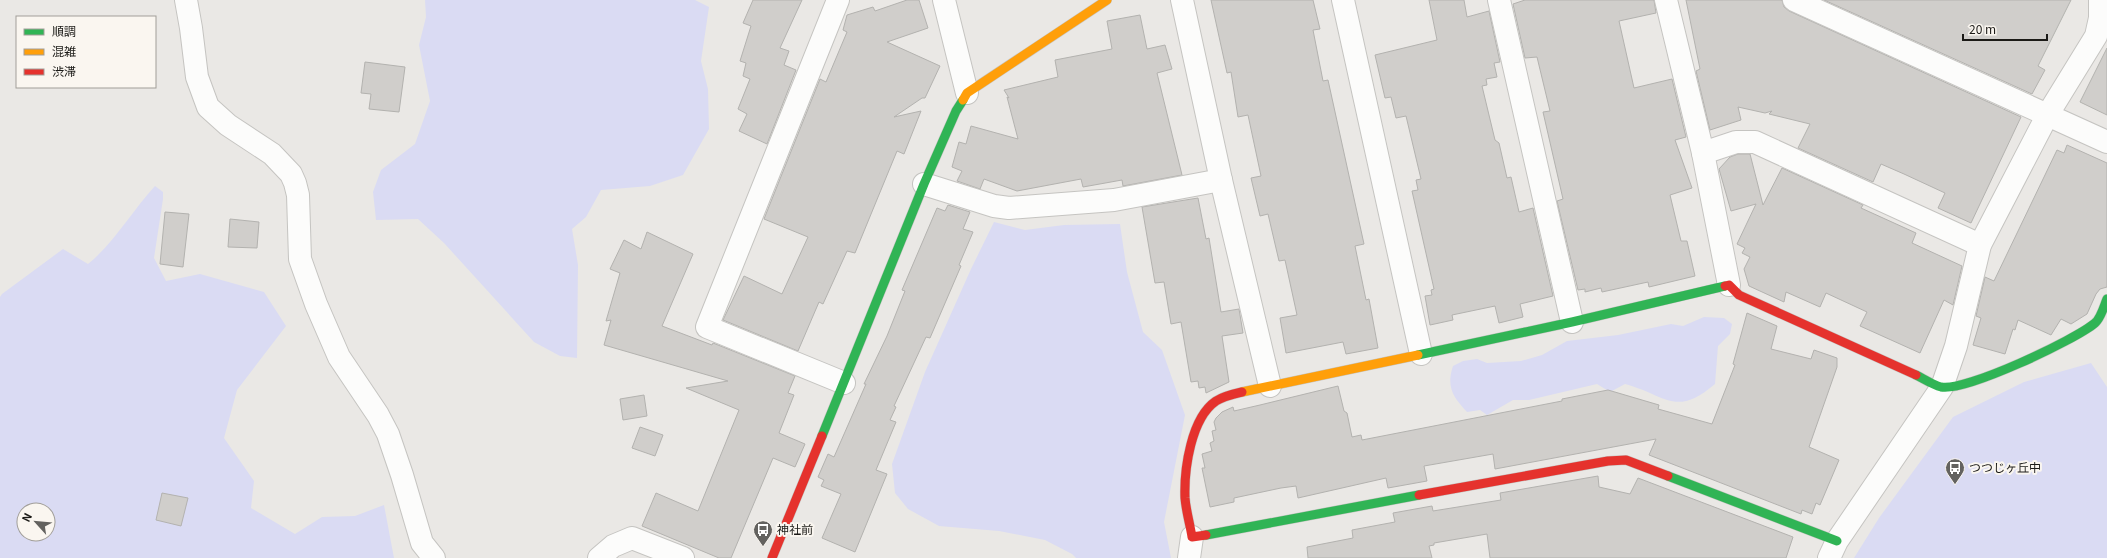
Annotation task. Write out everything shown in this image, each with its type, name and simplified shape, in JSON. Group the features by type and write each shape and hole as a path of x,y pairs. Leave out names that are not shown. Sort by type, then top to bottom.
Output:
{"street":[{"path":"186,0 197,77 208,107 228,124 272,154 291,174 295,183 298,195 300,259 316,304 339,356 378,415 388,434 422,543 433,558"},
{"path":"838,0 707,327 844,383"},
{"path":"944,0 967,93"},
{"path":"772,558 924,184 956,111 967,93 1107,0"},
{"path":"1182,0 1221,180 1270,386"},
{"path":"1343,0 1422,354"},
{"path":"1499,0 1572,322"},
{"path":"1666,0 1703,153 1729,285 1732,290 1739,295 1942,387 1972,382 2055,347 2085,331 2096,322 2107,299"},
{"path":"1794,0 2107,142"},
{"path":"1729,285 1572,322 1224,397 1207,408 1198,423 1188,460 1185,496 1190,548 1600,462 1626,460 1833,549 1942,387 1956,346 1980,245 2048,114 2096,36 2100,18 2100,0"},
{"path":"1703,153 1736,142 1755,142 1980,245"},
{"path":"924,184 994,206 1009,208 1114,200 1221,180"},
{"path":"599,558 613,546 632,538 683,558"}],"shaded area":[{"path":"425,0 695,0 709,7 701,61 708,89 709,129 683,175 650,186 601,190 586,217 572,229 578,265 577,358 560,356 534,342 444,243 418,219 376,220 373,192 381,170 415,144 430,101 419,45 426,17"},
{"path":"155,186 163,192 163,199 154,258 166,281 200,274 264,292 286,326 237,390 224,438 254,481 251,508 295,534 322,517 355,516 384,505 394,558 0,558 0,297 63,249 88,264 115,237"},
{"path":"994,222 1025,230 1064,225 1120,224 1127,272 1143,332 1162,350 1185,415 1164,522 1171,558 1076,558 1072,554 1045,540 999,531 939,526 908,509 895,493 892,464 925,372 971,269"},
{"path":"1704,317 1724,318 1732,324 1730,334 1718,346 1715,384 1690,400 1680,402 1670,401 1625,384 1610,392 1597,384 1529,400 1513,400 1487,415 1480,410 1467,412 1452,391 1450,380 1453,366 1463,361 1477,359 1487,363 1521,361 1542,355 1567,341 1618,335 1671,324 1683,326"},
{"path":"2091,363 2107,387 2107,558 1854,558 1879,518 1953,417 2024,382"}],"building":[{"path":"753,0 802,0 780,48 789,51 784,65 796,70 767,144 739,131 747,114 738,109 750,79 743,76 746,63 740,61 751,26 743,23"},
{"path":"907,0 919,0 928,28 887,42 940,66 925,98 922,98 894,117 921,111 904,154 897,151 855,253 847,251 823,304 819,302 798,351 723,320 744,276 782,294 808,237 764,219 820,79 826,82 847,32 843,30 847,15 873,7 875,11"},
{"path":"1211,0 1313,0 1320,29 1313,30 1323,81 1328,80 1364,244 1355,246 1366,300 1369,299 1378,348 1346,354 1343,342 1286,353 1280,318 1297,315 1285,260 1279,261 1268,214 1260,216 1251,178 1261,176 1248,115 1238,117 1231,72 1227,73"},
{"path":"1429,0 1464,0 1467,17 1489,11 1500,62 1494,63 1497,77 1486,79 1487,85 1482,86 1495,140 1499,143 1507,178 1511,177 1519,212 1533,208 1553,296 1520,304 1523,317 1499,323 1495,306 1452,315 1453,320 1430,325 1425,296 1432,295 1431,290 1434,289 1412,191 1418,190 1416,180 1421,179 1406,116 1396,118 1391,97 1385,98 1375,55 1437,40"},
{"path":"1525,0 1654,0 1656,13 1619,21 1634,88 1672,79 1686,137 1675,140 1692,188 1670,195 1681,241 1687,241 1695,276 1649,287 1648,282 1602,292 1601,288 1585,292 1585,289 1578,290 1557,201 1563,199 1543,112 1550,111 1537,57 1525,58 1513,4"},
{"path":"1686,0 1782,0 1784,7 1789,11 2021,117 1971,223 1938,208 1945,193 1881,164 1873,182 1798,148 1810,124 1769,114 1772,111 1765,113 1738,107 1741,120 1710,130 1696,71 1700,69"},
{"path":"1824,0 2071,0 2038,66 2045,70 2032,94"},
{"path":"1140,15 1147,49 1165,45 1172,69 1157,73 1182,175 1123,186 1122,180 1083,187 1081,179 1017,191 984,179 980,189 957,181 962,171 952,167 959,142 966,144 971,126 1018,139 1007,97 1009,98 1004,90 1058,77 1055,60 1112,49 1107,21"},
{"path":"2107,48 2107,115 2080,102"},
{"path":"365,62 405,67 399,112 369,109 371,94 361,93"},
{"path":"2067,145 2107,163 2107,287 2100,289 2096,294 2087,314 2071,324 2061,319 2051,335 2018,320 2015,330 2013,329 2005,354 1973,345 1981,318 1976,316 1985,277 1994,281 2057,150 2064,153"},
{"path":"1738,154 1750,154 1763,205 1782,168 1863,205 1861,208 1916,233 1912,243 1962,266 1953,305 1944,300 1920,353 1860,326 1867,312 1826,293 1820,307 1786,292 1784,302 1749,286 1744,269 1750,257 1742,253 1745,248 1737,244 1756,204 1731,211 1719,169 1730,157"},
{"path":"1198,198 1206,239 1209,238 1221,312 1239,309 1243,333 1222,336 1229,382 1206,393 1205,387 1199,388 1198,381 1191,382 1181,322 1171,324 1164,282 1155,283 1142,207"},
{"path":"948,205 970,212 963,229 973,232 959,265 961,266 930,338 926,337 894,406 896,407 890,420 896,422 876,470 887,474 855,552 822,538 841,494 821,486 824,480 818,477 828,454 834,457 866,384 864,384 887,336 905,291 902,290 937,208 945,211"},
{"path":"165,212 189,214 183,267 160,264"},
{"path":"230,219 259,222 257,248 228,247"},
{"path":"647,232 693,254 662,326 712,345 713,343 795,376 788,393 794,395 779,433 805,444 795,467 773,458 731,558 719,558 642,526 656,493 698,511 739,410 686,388 728,381 604,345 611,320 606,321 620,273 610,269 624,240 641,249"},
{"path":"1747,313 1777,326 1771,349 1811,359 1814,350 1837,358 1837,367 1809,447 1839,460 1820,505 1816,503 1812,514 1802,510 1801,514 1649,455 1656,439 1495,469 1493,454 1424,466 1427,481 1388,488 1386,478 1298,498 1296,486 1234,498 1234,502 1210,507 1202,468 1205,468 1202,454 1212,451 1210,443 1214,441 1212,431 1216,430 1214,422 1222,412 1233,407 1234,411 1338,386 1344,411 1347,413 1352,437 1361,435 1362,440 1562,401 1562,399 1608,390 1659,405 1658,409 1712,424 1735,365 1733,364"},
{"path":"644,395 647,416 623,420 620,399"},
{"path":"640,427 663,435 655,456 632,448"},
{"path":"1598,476 1599,487 1630,494 1638,478 1793,537 1786,558 1490,558 1487,534 1434,543 1434,545 1429,546 1432,558 1308,558 1307,547 1353,538 1352,530 1395,522 1393,513 1432,506 1433,511 1501,500 1500,493"},
{"path":"162,493 188,498 181,526 156,520"}],"traffic: fast":[{"path":"822,436 924,184 956,111 963,100"},
{"path":"1418,355 1572,322 1725,286"},
{"path":"1916,375 1941,387 1972,382 1995,373 2044,352 2084,331 2097,321 2107,299"},
{"path":"1668,476 1837,541"},
{"path":"1206,535 1419,495"}],"traffic: slow":[{"path":"963,100 967,93 1107,0"},
{"path":"1242,392 1418,355"}],"traffic: jam":[{"path":"1725,286 1729,285 1739,295 1916,375"},
{"path":"1206,535 1192,537 1186,508 1186,473 1191,445 1200,419 1207,409 1219,399 1242,392"},
{"path":"772,558 822,436"},
{"path":"1419,495 1608,461 1626,460 1668,476"}],"place":[{"name":"つつじヶ丘中","path":"1955,485"},
{"name":"神社前","path":"763,547"}]}
